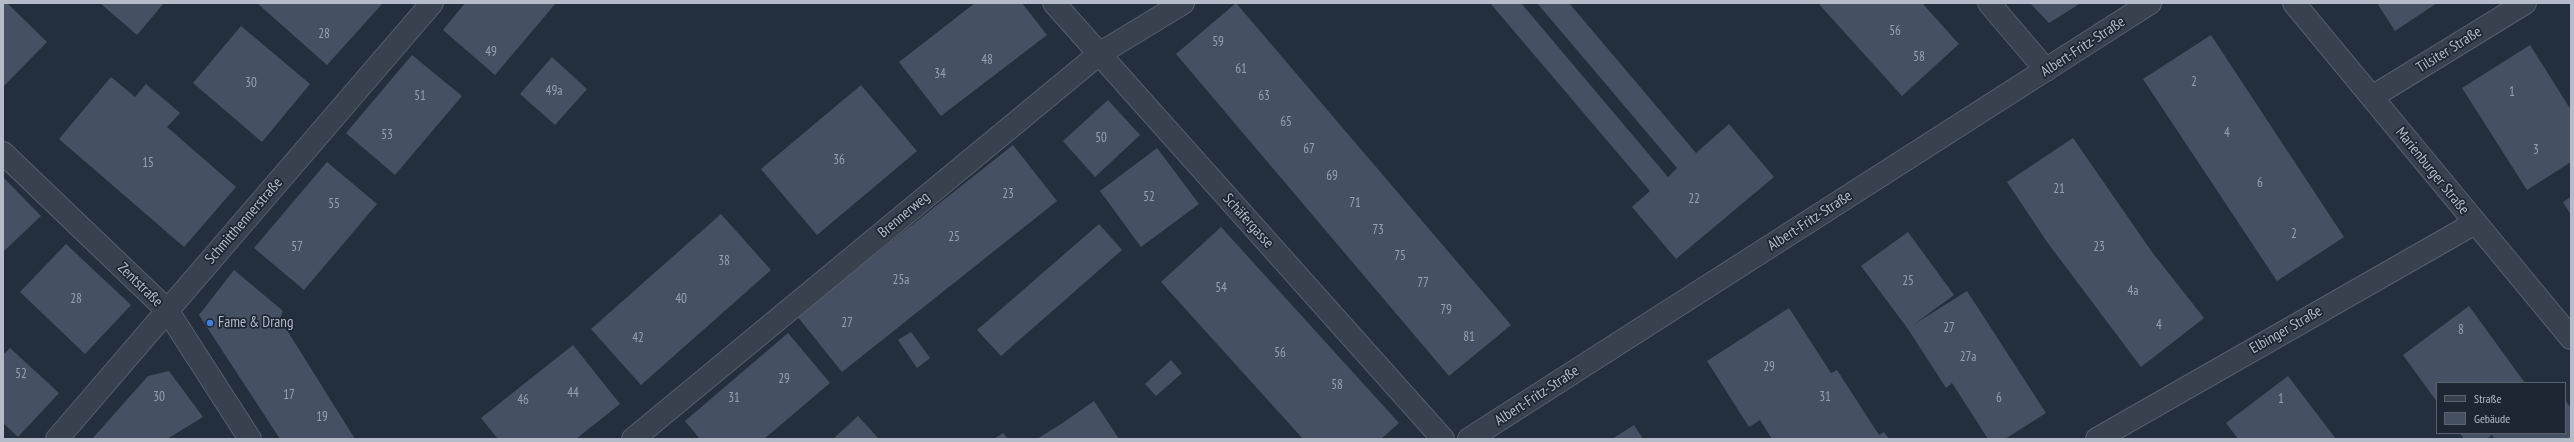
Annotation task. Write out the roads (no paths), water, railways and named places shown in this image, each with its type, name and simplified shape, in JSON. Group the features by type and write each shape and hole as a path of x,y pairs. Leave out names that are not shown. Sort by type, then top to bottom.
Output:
{"street":[{"name":"Schmitthennerstraße","path":"57,439 432,3"},
{"name":"Schäfergasse","path":"1054,3 1442,439"},
{"name":"Brennerweg","path":"633,439 1099,54 1183,3"},
{"path":"1989,3 2046,70"},
{"name":"Albert-Fritz-Straße","path":"1469,439 2150,3"},
{"name":"Marienburger Straße","path":"2294,3 2571,338"},
{"name":"Tilsiter Straße","path":"2372,97 2525,3"},
{"name":"Zentstraße","path":"3,153 167,310 250,439"},
{"name":"Elbinger Straße","path":"2097,439 2475,223"}],"place":[{"name":"Fame & Drang","path":"210,323"}]}
